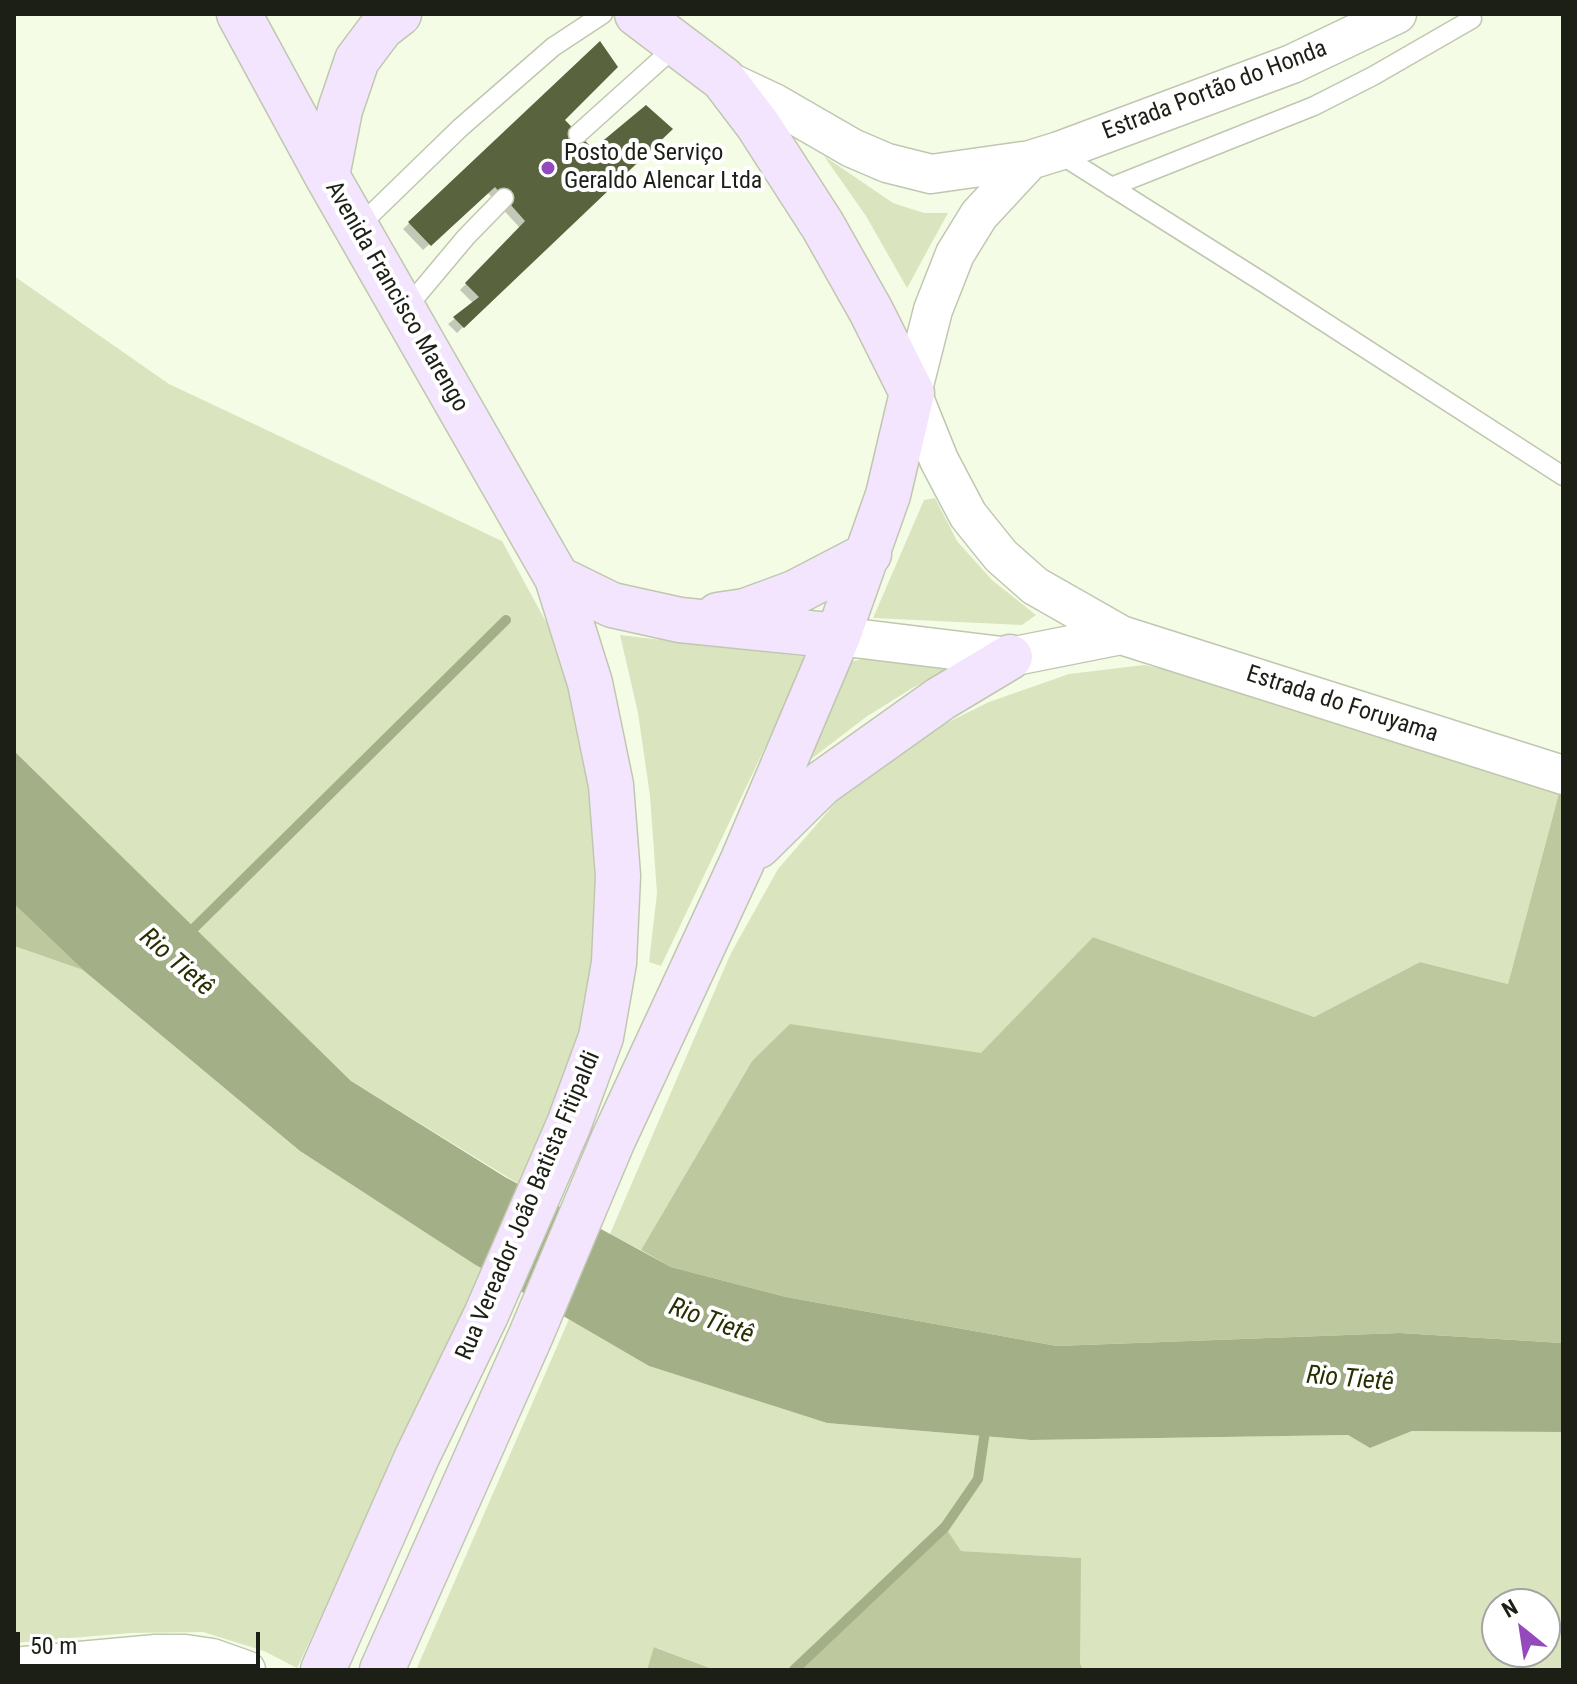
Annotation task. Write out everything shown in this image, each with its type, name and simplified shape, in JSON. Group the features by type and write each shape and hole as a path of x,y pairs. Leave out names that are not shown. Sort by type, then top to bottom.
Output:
{"main road":[{"name":"Avenida Francisco Marengo","path":"239,14 327,176 557,578"},
{"path":"327,176 340,110 357,60 381,28 399,14"},
{"path":"382,1670 531,1335 613,1140 742,862 838,636 888,495 912,393 823,226 758,125 723,79 637,14"},
{"path":"680,620 745,611 794,593 869,554"},
{"path":"557,578 612,605 680,620 838,636"},
{"name":"Rua Vereador João Batista Fitipaldi","path":"323,1670 417,1457 486,1315 569,1124 601,1037 614,963 618,876 611,785 590,683 557,578"},
{"path":"742,862 822,783 940,699 1010,657"}],"street":[{"name":"Estrada Portão do Honda","path":"1043,156 1292,64 1397,14"},
{"path":"723,79 774,103 852,148 887,163 931,174 1043,156"},
{"path":"1043,156 979,215 955,254 933,310 912,393 939,460 968,515 1001,556 1035,586 1121,635"},
{"path":"838,636 1010,657 1121,635"},
{"name":"Estrada do Foruyama","path":"1121,635 1563,775"},
{"path":"14,1667 185,1654 212,1658 246,1670"}],"lane":[{"path":"357,228 460,128 541,57 603,14"},
{"path":"1111,187 1314,106 1472,19"},
{"path":"578,134 679,43"},
{"path":"1043,156 1111,187 1563,476"},
{"path":"404,311 466,237 504,198"}],"shaded area":[{"path":"824,156 893,203 924,213 948,213 907,288 866,216"},
{"path":"14,276 169,384 502,541 558,644 580,727 595,828 596,954 578,1041 522,1186 351,1081 14,752"},
{"path":"935,498 957,541 992,580 1036,615 1022,625 873,618 924,500"},
{"path":"620,635 808,657 661,966 649,962 657,893 650,796 638,713"},
{"path":"866,658 961,664 914,687 866,717 810,760 849,662"},
{"path":"1144,665 1215,681 1559,793 1508,984 1420,962 1314,1017 1093,937 981,1054 790,1025 752,1061 641,1250 610,1234 731,953 778,869 843,794 914,739 989,702 1069,674"},
{"path":"1559,793 1563,794 1563,1343 1400,1333 1057,1346 786,1297 671,1267 641,1250 752,1061 790,1024 981,1053 1093,937 1314,1017 1420,962 1508,984"},
{"path":"14,904 83,970 14,946"},
{"path":"14,946 83,970 300,1151 485,1271 297,1668 264,1651 203,1632 130,1633 14,1643"},
{"path":"569,1319 649,1366 827,1423 1031,1440 1348,1435 1370,1448 1412,1431 1563,1432 1563,1670 1083,1670 1080,1663 1080,1558 960,1551 945,1528 794,1670 715,1670 655,1647 647,1670 416,1670"},
{"path":"945,1527 961,1551 1081,1558 1080,1663 1083,1670 794,1670"},
{"path":"654,1647 715,1670 647,1670"}],"water":[{"name":"Rio Tietê","path":"14,751 351,1081 505,1177 671,1267 786,1297 1057,1346 1400,1333 1563,1343 1563,1432 1412,1431 1370,1448 1348,1435 1031,1440 827,1423 649,1366 474,1264 300,1151 83,970 14,904"}],"building":[{"name":"Posto de Serviço Geraldo Alencar Ltda","path":"600,41 618,67 565,120 593,149 646,105 673,129 464,328 453,317 479,297 465,283 525,221 495,187 431,246 408,222"}],"waterway":[{"name":"Rio Tietê","path":"186,936 506,620"},
{"path":"794,1670 945,1527 978,1479 986,1424"}],"place":[{"name":"Posto de Serviço Geraldo Alencar Ltda","path":"548,168"}]}
